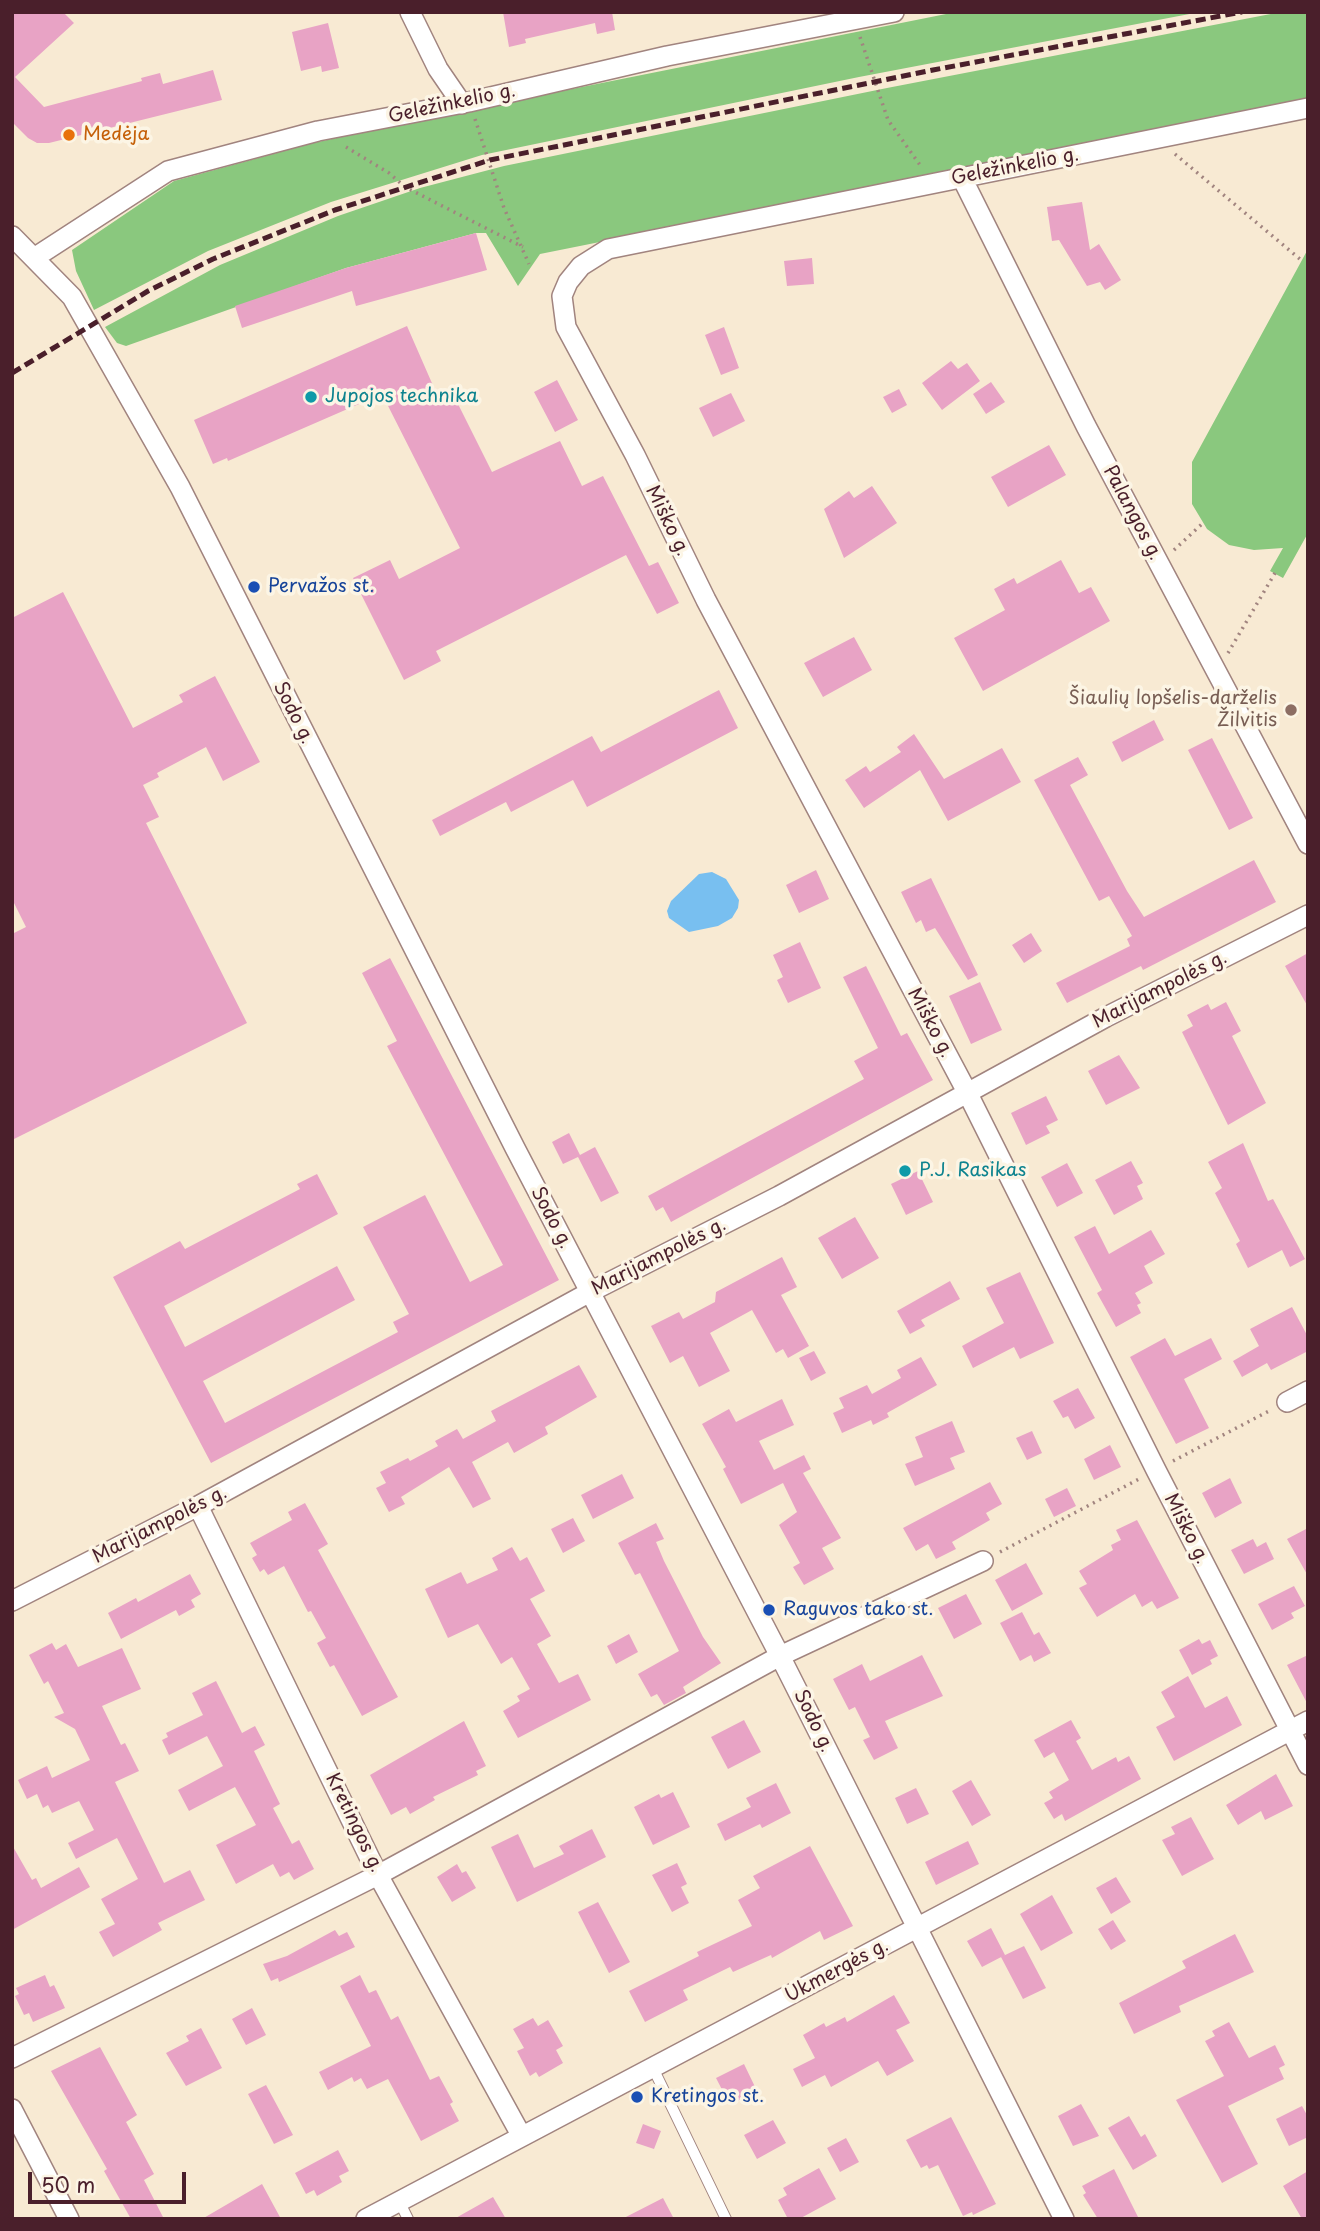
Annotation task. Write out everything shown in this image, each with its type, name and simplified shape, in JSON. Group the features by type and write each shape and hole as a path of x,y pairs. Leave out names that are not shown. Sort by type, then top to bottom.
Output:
{"street":[{"path":"410,12 438,69 466,103"},
{"name":"Geležinkelio g.","path":"34,258 168,170 318,131 466,103 667,56 882,13"},
{"name":"Geležinkelio g.","path":"568,282 580,266 608,249 1308,108"},
{"name":"Palangos g.","path":"962,178 1086,426 1308,844"},
{"name":"Sodo g.","path":"12,236 72,297 90,324 180,486 590,1292 780,1656 1063,2219"},
{"name":"Miško g.","path":"568,282 562,296 566,327 635,455 712,612 967,1092 1156,1470 1299,1726 1308,1765"},
{"name":"Marijampolės g.","path":"12,1601 198,1506 590,1292 779,1196 1106,1017 1308,915"},
{"path":"1287,1402 1308,1391"},
{"name":"Kretingos g.","path":"198,1506 379,1875 521,2135"},
{"path":"12,2058 379,1875 780,1656 983,1561"},
{"name":"Ukmergės g.","path":"366,2219 403,2210 521,2135 653,2068 1299,1726"},
{"path":"12,2109 69,2219"}],"lane":[{"path":"653,2068 726,2219"}],"path":[{"path":"854,20 888,120 936,182"},
{"path":"466,103 504,208 529,264"},
{"path":"318,131 390,173 405,187 523,247"},
{"path":"1157,139 1301,260"},
{"path":"1159,564 1203,523"},
{"path":"1217,673 1275,573"},
{"path":"983,1561 1287,1402"}],"green space":[{"path":"956,12 1200,12 859,77 482,155 331,202 208,251 94,310 76,271 72,250 174,181 313,143"},
{"path":"1281,12 1308,12 1308,100 540,254 518,286 486,233 476,233 346,268 126,346 117,343 105,327 220,265 338,216 420,188 504,166"},
{"path":"1308,249 1308,533 1283,578 1270,571 1283,548 1254,550 1229,545 1207,529 1192,504 1192,462"}],"water":[{"path":"712,872 726,879 739,900 738,908 732,918 718,926 689,932 669,918 667,911 671,901 699,874"}],"building":[{"path":"12,12 63,12 74,23 15,77 44,107 142,81 141,78 160,73 163,84 213,70 222,100 49,143 37,143 12,122"},
{"path":"503,12 612,12 615,30 597,34 595,23 525,39 526,43 509,47"},
{"path":"328,23 339,68 322,72 321,66 301,71 292,32"},
{"path":"1082,202 1090,250 1099,244 1121,280 1105,290 1100,282 1087,286 1059,240 1052,241 1047,207"},
{"path":"476,233 487,270 356,306 352,291 242,328 235,306 346,268"},
{"path":"812,258 814,284 787,286 784,261"},
{"path":"407,326 438,397 451,390 492,472 560,441 582,486 603,476 649,566 658,562 679,603 657,614 626,555 436,651 441,661 404,680 353,578 390,560 399,579 460,548 382,394 228,461 227,458 213,464 194,420"},
{"path":"724,327 739,368 721,375 705,335"},
{"path":"951,361 958,369 967,363 980,381 942,410 922,383"},
{"path":"557,380 578,420 555,432 534,392"},
{"path":"991,382 1005,402 986,414 973,394"},
{"path":"899,389 907,405 892,413 883,397"},
{"path":"731,393 745,421 713,437 699,408"},
{"path":"1049,445 1066,475 1008,507 991,477"},
{"path":"872,486 897,523 844,558 824,509 849,491 854,498"},
{"path":"1061,560 1079,593 1091,587 1110,621 983,691 954,638 1005,610 994,589 1014,578 1017,584"},
{"path":"63,592 133,728 183,702 179,695 215,676 260,762 223,781 206,747 157,773 159,777 143,785 159,817 146,823 247,1023 12,1140 12,934 26,927 12,899 12,618"},
{"path":"854,637 872,670 823,697 804,663"},
{"path":"719,690 738,728 587,807 573,780 511,812 506,802 440,836 432,820 592,736 601,752"},
{"path":"1154,720 1164,740 1122,762 1112,742"},
{"path":"914,734 944,779 1002,748 1021,782 948,821 920,770 864,808 845,780 866,766 870,772 901,752 897,747"},
{"path":"1212,738 1253,818 1229,830 1188,750"},
{"path":"1078,757 1088,775 1070,785 1127,891 1144,917 1254,860 1276,902 1143,970 1141,966 1067,1003 1056,983 1130,946 1127,939 1132,936 1109,896 1099,901 1034,780"},
{"path":"816,870 829,899 799,913 786,885"},
{"path":"931,878 978,975 968,980 935,928 926,932 921,920 916,923 901,892"},
{"path":"1031,933 1042,951 1024,963 1012,945"},
{"path":"800,942 821,988 788,1003 777,980 783,977 773,955"},
{"path":"1308,953 1308,1007 1285,966"},
{"path":"390,958 559,1280 211,1463 113,1277 180,1241 185,1249 300,1189 297,1184 317,1174 338,1214 164,1306 185,1347 337,1266 355,1300 203,1381 225,1423 398,1332 393,1322 409,1314 363,1227 425,1195 470,1282 503,1265 387,1046 397,1041 362,973"},
{"path":"866,966 901,1036 907,1033 933,1080 671,1222 663,1207 656,1211 648,1196 864,1079 854,1061 878,1048 843,977"},
{"path":"980,982 1002,1030 971,1044 949,996"},
{"path":"1226,1002 1241,1031 1232,1036 1266,1103 1228,1125 1182,1032 1193,1026 1187,1015 1208,1004 1211,1010"},
{"path":"1119,1055 1140,1088 1106,1105 1088,1071"},
{"path":"1046,1096 1058,1120 1046,1126 1050,1133 1026,1145 1011,1113"},
{"path":"569,1133 580,1155 595,1147 619,1193 601,1202 578,1157 563,1164 552,1142"},
{"path":"1243,1143 1268,1201 1273,1199 1305,1259 1290,1267 1282,1250 1248,1268 1236,1244 1240,1241 1215,1193 1222,1188 1208,1162"},
{"path":"1131,1161 1143,1183 1137,1186 1143,1199 1114,1215 1095,1180"},
{"path":"1067,1163 1083,1193 1057,1207 1041,1177"},
{"path":"918,1171 933,1202 906,1215 891,1184"},
{"path":"855,1217 879,1258 842,1279 818,1238"},
{"path":"1095,1226 1109,1254 1151,1230 1165,1254 1144,1266 1153,1283 1135,1293 1141,1303 1137,1305 1141,1313 1116,1327 1097,1293 1102,1290 1074,1237"},
{"path":"782,1257 797,1287 781,1295 809,1346 788,1358 783,1349 776,1353 752,1310 710,1333 730,1371 699,1387 683,1356 670,1363 651,1326 679,1312 683,1319 715,1302 716,1292"},
{"path":"1020,1272 1054,1343 1020,1359 1014,1347 973,1368 962,1346 1004,1323 986,1288"},
{"path":"950,1281 960,1299 921,1320 925,1326 910,1334 897,1311"},
{"path":"1292,1307 1308,1337 1308,1351 1271,1370 1267,1363 1242,1377 1233,1361 1259,1346 1250,1329"},
{"path":"1165,1338 1175,1356 1211,1338 1222,1359 1184,1379 1209,1428 1176,1444 1130,1357"},
{"path":"814,1351 826,1373 811,1381 799,1358"},
{"path":"921,1357 937,1385 887,1413 889,1417 873,1425 871,1420 842,1433 833,1413 844,1408 839,1398 867,1385 872,1394 901,1378 897,1370"},
{"path":"579,1365 597,1397 545,1427 548,1434 514,1453 508,1442 472,1462 491,1499 473,1508 449,1467 401,1497 405,1504 389,1512 376,1488 386,1483 380,1472 408,1458 410,1461 438,1446 435,1441 457,1429 463,1439 496,1421 491,1411"},
{"path":"1078,1388 1095,1418 1075,1429 1068,1416 1063,1418 1053,1401"},
{"path":"782,1399 794,1425 759,1441 774,1470 804,1455 811,1469 803,1473 841,1538 822,1548 834,1569 804,1585 793,1567 800,1563 779,1525 797,1512 783,1483 741,1504 723,1469 726,1467 702,1424 729,1409 736,1422"},
{"path":"952,1421 965,1452 950,1458 955,1469 915,1486 905,1464 923,1457 915,1437"},
{"path":"1032,1431 1042,1453 1027,1460 1016,1438"},
{"path":"1110,1445 1121,1467 1094,1480 1084,1459"},
{"path":"622,1474 634,1498 593,1519 581,1495"},
{"path":"1230,1478 1242,1503 1215,1518 1202,1493"},
{"path":"990,1482 1002,1504 986,1513 990,1520 952,1542 956,1549 936,1559 928,1544 916,1551 903,1528"},
{"path":"1067,1488 1076,1506 1054,1517 1045,1499"},
{"path":"305,1503 328,1544 318,1550 398,1697 362,1716 334,1665 330,1667 317,1643 326,1638 311,1611 308,1612 284,1566 268,1575 264,1569 260,1572 252,1558 257,1555 250,1543 292,1520 288,1512"},
{"path":"573,1518 585,1541 563,1553 551,1529"},
{"path":"1137,1520 1179,1598 1157,1609 1152,1601 1142,1607 1135,1594 1097,1617 1079,1588 1087,1584 1079,1571 1113,1550 1111,1545 1121,1540 1116,1530"},
{"path":"656,1523 664,1539 656,1542 664,1561 703,1637 721,1663 683,1687 686,1693 664,1705 657,1694 651,1697 638,1674 679,1651 640,1573 635,1575 618,1543"},
{"path":"1308,1528 1308,1576 1287,1539"},
{"path":"1253,1539 1257,1547 1266,1542 1274,1559 1244,1574 1231,1550"},
{"path":"512,1547 520,1561 527,1557 545,1591 530,1599 551,1636 537,1644 559,1683 578,1674 591,1700 518,1738 503,1711 520,1701 517,1696 530,1689 512,1657 501,1664 478,1624 448,1638 425,1589 461,1572 467,1584 498,1570 492,1558"},
{"path":"1026,1563 1043,1594 1012,1611 995,1580"},
{"path":"190,1574 201,1594 191,1600 195,1607 179,1616 176,1610 121,1639 108,1613 136,1598 138,1602"},
{"path":"1294,1586 1305,1606 1291,1613 1294,1618 1272,1630 1258,1604"},
{"path":"966,1594 982,1624 954,1639 938,1608"},
{"path":"1022,1612 1034,1635 1039,1632 1051,1653 1034,1662 1031,1655 1020,1661 1000,1623"},
{"path":"629,1634 638,1652 616,1664 607,1646"},
{"path":"1199,1639 1202,1644 1210,1640 1218,1656 1210,1660 1212,1664 1192,1675 1179,1650"},
{"path":"52,1643 56,1650 66,1644 78,1667 122,1648 141,1689 102,1706 121,1745 125,1743 139,1771 115,1782 164,1883 190,1870 205,1900 158,1923 162,1930 113,1957 99,1932 115,1924 101,1899 138,1879 117,1838 76,1859 68,1843 94,1830 79,1801 52,1813 48,1805 43,1808 37,1794 27,1799 18,1780 47,1766 52,1778 90,1760 75,1729 54,1717 64,1713 48,1681 44,1684 29,1655"},
{"path":"922,1655 943,1696 885,1721 898,1748 874,1760 863,1740 870,1737 855,1707 849,1710 833,1679 862,1664 870,1681"},
{"path":"1308,1655 1308,1705 1287,1665"},
{"path":"1188,1676 1205,1708 1227,1696 1242,1725 1174,1761 1156,1727 1175,1717 1161,1692"},
{"path":"216,1681 242,1733 255,1726 265,1745 254,1751 280,1804 273,1808 292,1844 299,1840 314,1869 294,1880 289,1872 280,1877 273,1864 236,1884 216,1845 256,1825 235,1787 189,1811 178,1790 223,1766 207,1736 169,1755 162,1740 168,1737 166,1733 203,1715 192,1693"},
{"path":"744,1720 761,1752 728,1769 711,1737"},
{"path":"1071,1720 1081,1738 1076,1741 1092,1770 1116,1757 1118,1762 1129,1756 1141,1779 1065,1821 1062,1814 1054,1819 1044,1803 1053,1798 1049,1792 1069,1780 1054,1752 1044,1758 1034,1740"},
{"path":"464,1721 486,1766 476,1771 478,1775 433,1797 435,1800 410,1814 406,1807 391,1815 370,1775"},
{"path":"1276,1774 1293,1806 1265,1820 1261,1811 1238,1825 1226,1805"},
{"path":"971,1780 991,1815 972,1826 952,1791"},
{"path":"776,1783 791,1813 762,1828 760,1824 725,1841 717,1824 751,1807 746,1798"},
{"path":"916,1788 929,1814 907,1824 895,1798"},
{"path":"673,1792 690,1827 653,1845 634,1807 659,1794 661,1798"},
{"path":"1191,1817 1214,1859 1182,1876 1162,1840 1175,1834 1171,1827"},
{"path":"592,1829 606,1857 517,1902 491,1847 518,1834 534,1868 564,1854 559,1846"},
{"path":"968,1841 979,1864 936,1885 925,1862"},
{"path":"12,1845 32,1880 36,1878 41,1888 79,1867 90,1887 12,1930"},
{"path":"810,1846 853,1926 824,1940 820,1931 772,1958 771,1955 733,1972 730,1967 683,1990 688,2000 645,2022 629,1991 699,1956 697,1952 752,1926 738,1900 760,1888 753,1876"},
{"path":"677,1863 687,1884 681,1887 689,1903 672,1912 652,1875"},
{"path":"457,1864 462,1873 466,1871 476,1888 452,1902 437,1877"},
{"path":"1116,1877 1131,1902 1111,1914 1096,1888"},
{"path":"1052,1895 1073,1933 1041,1951 1020,1914"},
{"path":"598,1902 630,1962 609,1973 578,1912"},
{"path":"1113,1920 1126,1941 1111,1950 1098,1929"},
{"path":"991,1928 1005,1955 982,1967 967,1941"},
{"path":"335,1930 339,1936 347,1932 355,1947 279,1982 278,1978 271,1981 263,1964 287,1956"},
{"path":"1235,1934 1254,1972 1179,2006 1181,2012 1134,2034 1119,2003 1186,1968 1182,1961"},
{"path":"1024,1946 1046,1988 1023,1999 1001,1957"},
{"path":"45,1975 50,1987 54,1985 65,2008 33,2022 29,2013 24,2015 15,1996 19,1994 16,1988"},
{"path":"360,1975 369,1993 376,1990 391,2020 398,2016 430,2080 439,2076 453,2102 450,2104 459,2121 421,2141 388,2079 367,2089 361,2078 354,2082 352,2077 328,2090 319,2072 371,2046 340,1986"},
{"path":"894,1995 910,2023 896,2030 914,2061 887,2076 878,2061 831,2087 825,2075 802,2087 793,2069 815,2058 803,2035 824,2023 826,2027 845,2017 847,2022"},
{"path":"252,2008 266,2035 246,2045 232,2019"},
{"path":"533,2018 538,2026 548,2020 563,2046 556,2050 563,2063 539,2077 536,2072 530,2076 517,2051 524,2048 513,2029"},
{"path":"1229,2022 1249,2058 1275,2045 1285,2065 1279,2068 1284,2079 1228,2106 1258,2164 1222,2183 1176,2100 1224,2076 1205,2041 1215,2036 1212,2031"},
{"path":"201,2028 222,2068 186,2086 166,2053 189,2041 186,2036"},
{"path":"100,2047 137,2115 126,2122 154,2174 144,2180 164,2219 131,2219 104,2171 107,2169 51,2071"},
{"path":"744,2064 757,2091 730,2105 716,2078"},
{"path":"266,2085 293,2135 274,2144 248,2094"},
{"path":"1081,2104 1099,2136 1073,2146 1058,2116"},
{"path":"1302,2106 1308,2117 1308,2137 1289,2146 1276,2119"},
{"path":"1129,2116 1141,2137 1145,2134 1157,2156 1133,2170 1108,2128"},
{"path":"951,2117 996,2204 973,2215 972,2212 963,2216 938,2165 929,2169 927,2165 921,2168 906,2140"},
{"path":"773,2120 786,2143 757,2159 744,2135"},
{"path":"643,2124 661,2131 654,2149 636,2143"},
{"path":"846,2138 859,2162 840,2172 827,2148"},
{"path":"338,2150 349,2171 339,2176 342,2182 317,2196 314,2190 306,2194 295,2173"},
{"path":"819,2168 836,2199 799,2219 788,2219 778,2200 787,2195 783,2188"},
{"path":"1114,2169 1139,2219 1098,2219 1083,2195 1086,2193 1082,2186"},
{"path":"1308,2171 1308,2219 1302,2219 1283,2186"},
{"path":"262,2184 281,2219 202,2219"},
{"path":"493,2197 506,2219 454,2219"},
{"path":"663,2198 674,2219 622,2219"}],"railway":[{"path":"12,373 148,291 213,259 335,210 490,160 933,70 1242,12"}],"place":[{"name":"Medėja","path":"69,135"},
{"name":"Jupojos technika","path":"311,397"},
{"name":"Pervažos st.","path":"254,587"},
{"name":"Šiaulių lopšelis-darželis Žilvitis","path":"1291,710"},
{"name":"P.J. Rasikas","path":"905,1171"},
{"name":"Raguvos tako st.","path":"769,1610"},
{"name":"Kretingos st.","path":"637,2097"}]}
